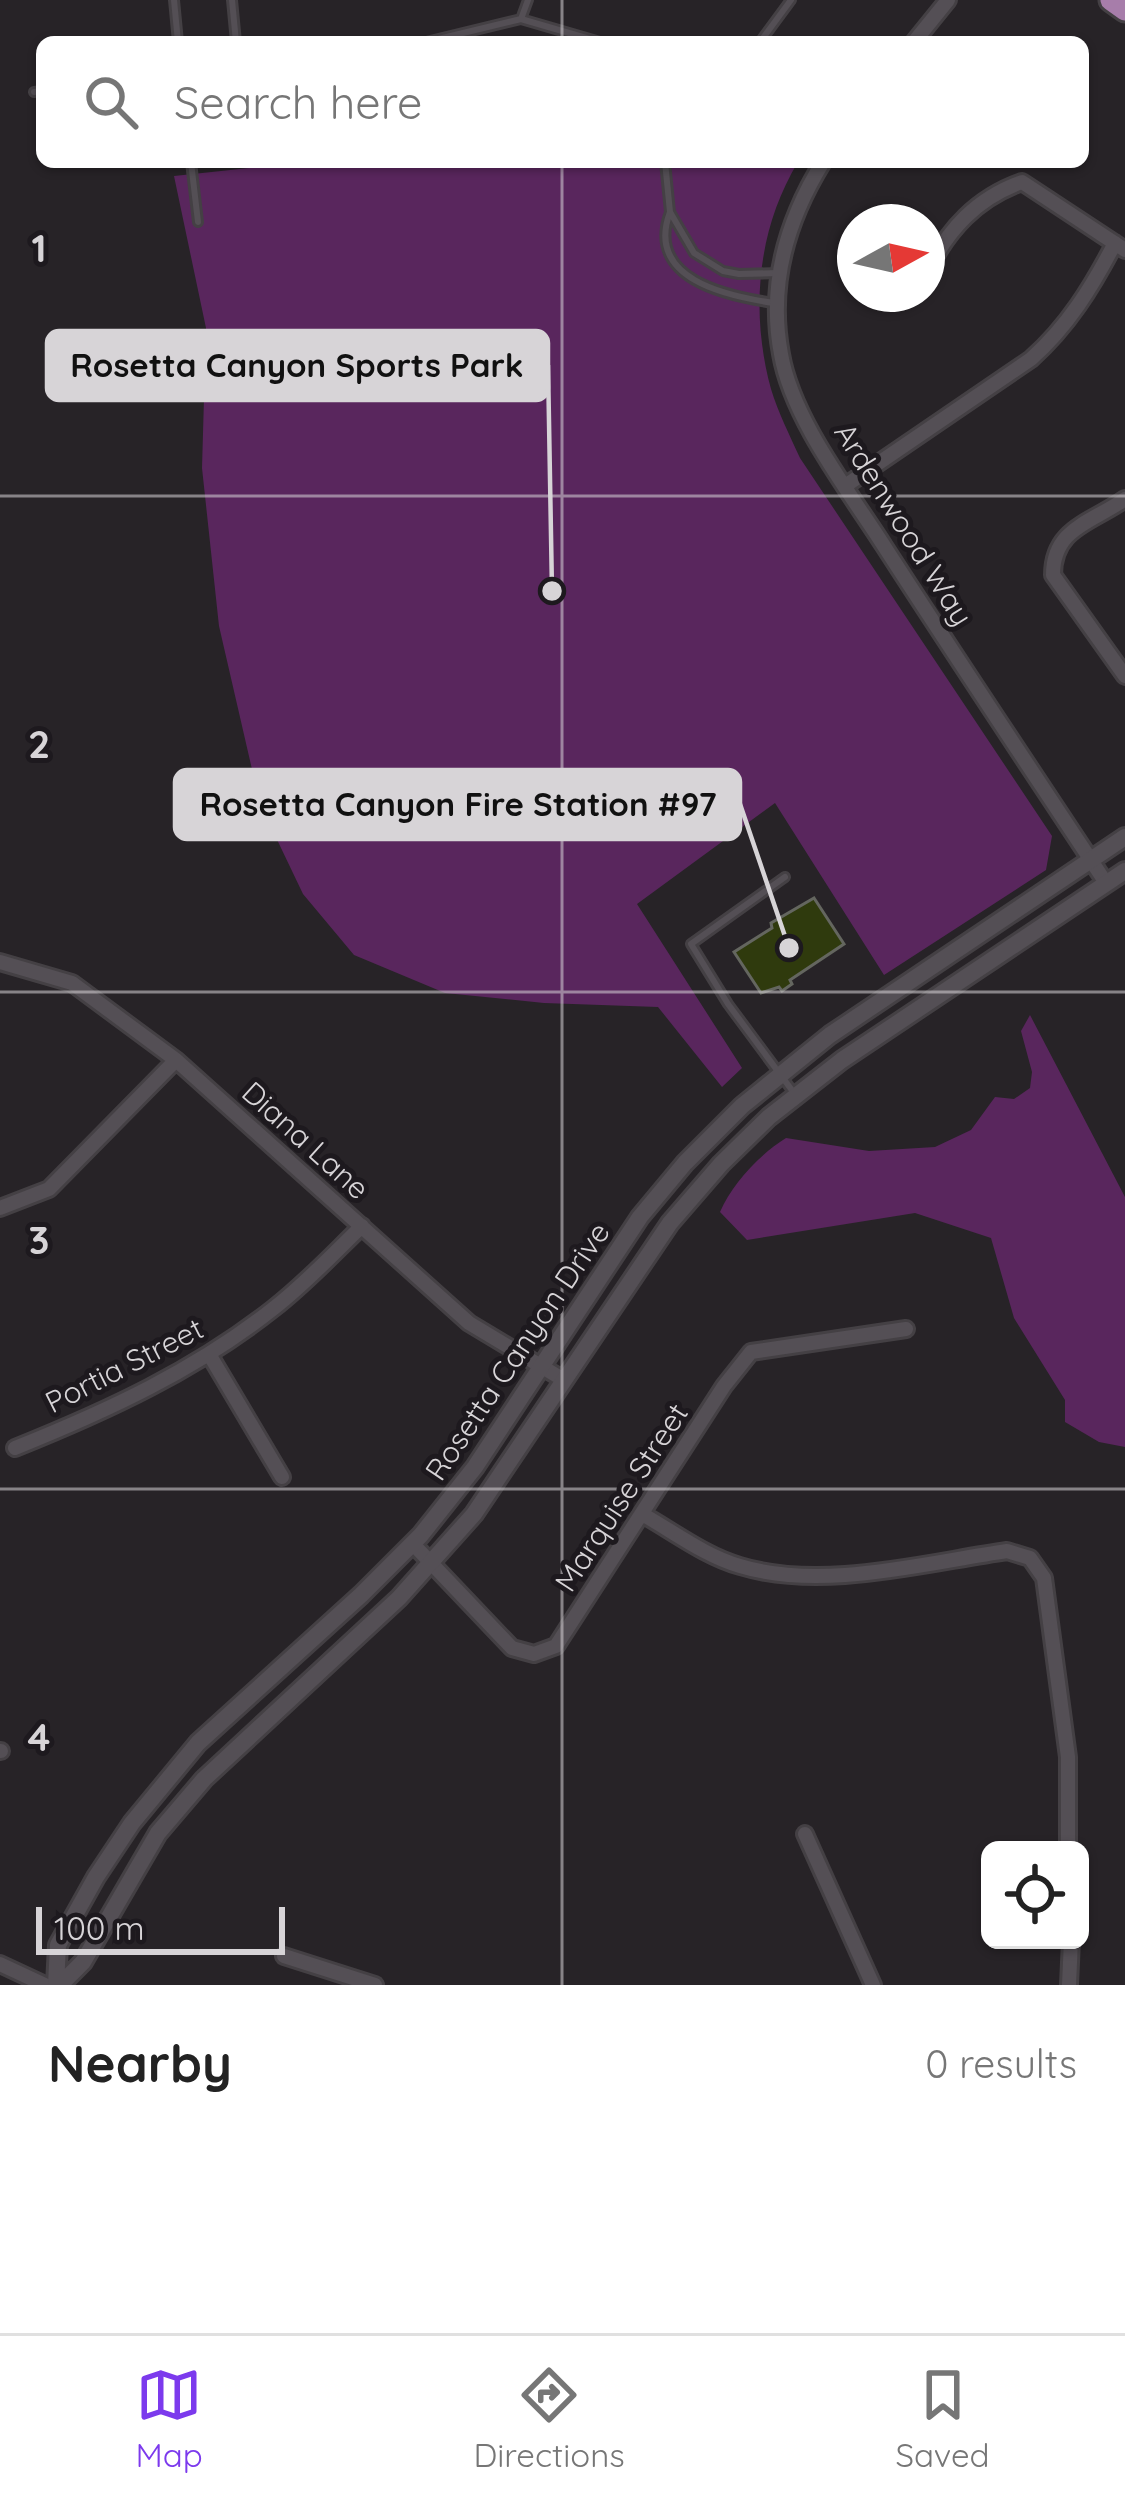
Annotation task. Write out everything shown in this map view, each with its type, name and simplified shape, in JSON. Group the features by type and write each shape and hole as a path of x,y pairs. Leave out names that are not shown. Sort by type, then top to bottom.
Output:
{"main road":[{"path":"1111,0 1125,10"}],"street":[{"path":"919,36 948,0"},
{"name":"Ardenwood Way","path":"821,168 792,221 779,272 781,356 790,384 845,486 1106,883"},
{"path":"845,486 1043,349 1120,247 1022,182 996,191 967,213 945,242"},
{"path":"1125,499 1066,535 1053,554 1053,574 1125,676"},
{"name":"Rosetta Canyon Drive","path":"58,1985 58,1945 96,1877 168,1778 198,1743 413,1544 475,1467 640,1217 710,1136 830,1035 1125,837"},
{"name":"Rosetta Canyon Drive","path":"58,1985 83,1962 158,1833 204,1779 432,1563 500,1478 670,1223 721,1164 842,1060 1125,871"},
{"name":"Diana Lane","path":"0,962 72,983 176,1060 469,1323 564,1380"},
{"path":"0,1208 50,1189 176,1060"},
{"name":"Portia Street","path":"15,1448 158,1384 209,1354 278,1306 362,1226"},
{"name":"Marquise Street","path":"413,1544 512,1648 534,1654 556,1646 724,1386 751,1352 906,1329"},
{"path":"209,1354 282,1477"},
{"path":"642,1514 725,1561 798,1577 1007,1551 1030,1558 1044,1578 1059,1674 1069,1841"},
{"path":"805,1834 873,1985"},
{"path":"1069,1985 1071,1949"},
{"path":"284,1956 375,1985"},
{"path":"0,1964 45,1985"}],"lane":[{"path":"174,0 177,36"},
{"path":"232,0 235,36"},
{"path":"521,19 528,0"},
{"path":"764,36 790,0"},
{"path":"451,36 521,19 579,36"},
{"path":"192,168 198,222"},
{"path":"666,168 670,212 664,229 675,262 696,282 718,293 777,303"},
{"path":"670,212 701,260 739,274 779,272"},
{"path":"785,878 691,944 796,1096"}],"shaded area":[{"path":"248,168 795,168 774,215 761,272 761,331 774,398 800,458 1052,836 1046,870 884,975 775,803 637,904 742,1068 722,1087 658,1007 445,993 354,955 303,894 260,804 219,626 202,468 206,328 174,176"},
{"path":"1030,1015 1125,1197 1125,1447 1099,1442 1065,1422 1065,1400 1014,1318 991,1238 915,1213 747,1240 720,1212 748,1170 786,1138 869,1151 935,1147 971,1130 995,1097 1014,1099 1030,1088 1032,1072 1021,1031"}],"building":[{"path":"814,898 844,944 790,980 792,984 782,991 779,987 761,993 734,952"}],"place":[{"name":"Rosetta Canyon Sports Park","path":"552,591"},
{"name":"Rosetta Canyon Fire Station #97","path":"789,948"}]}
